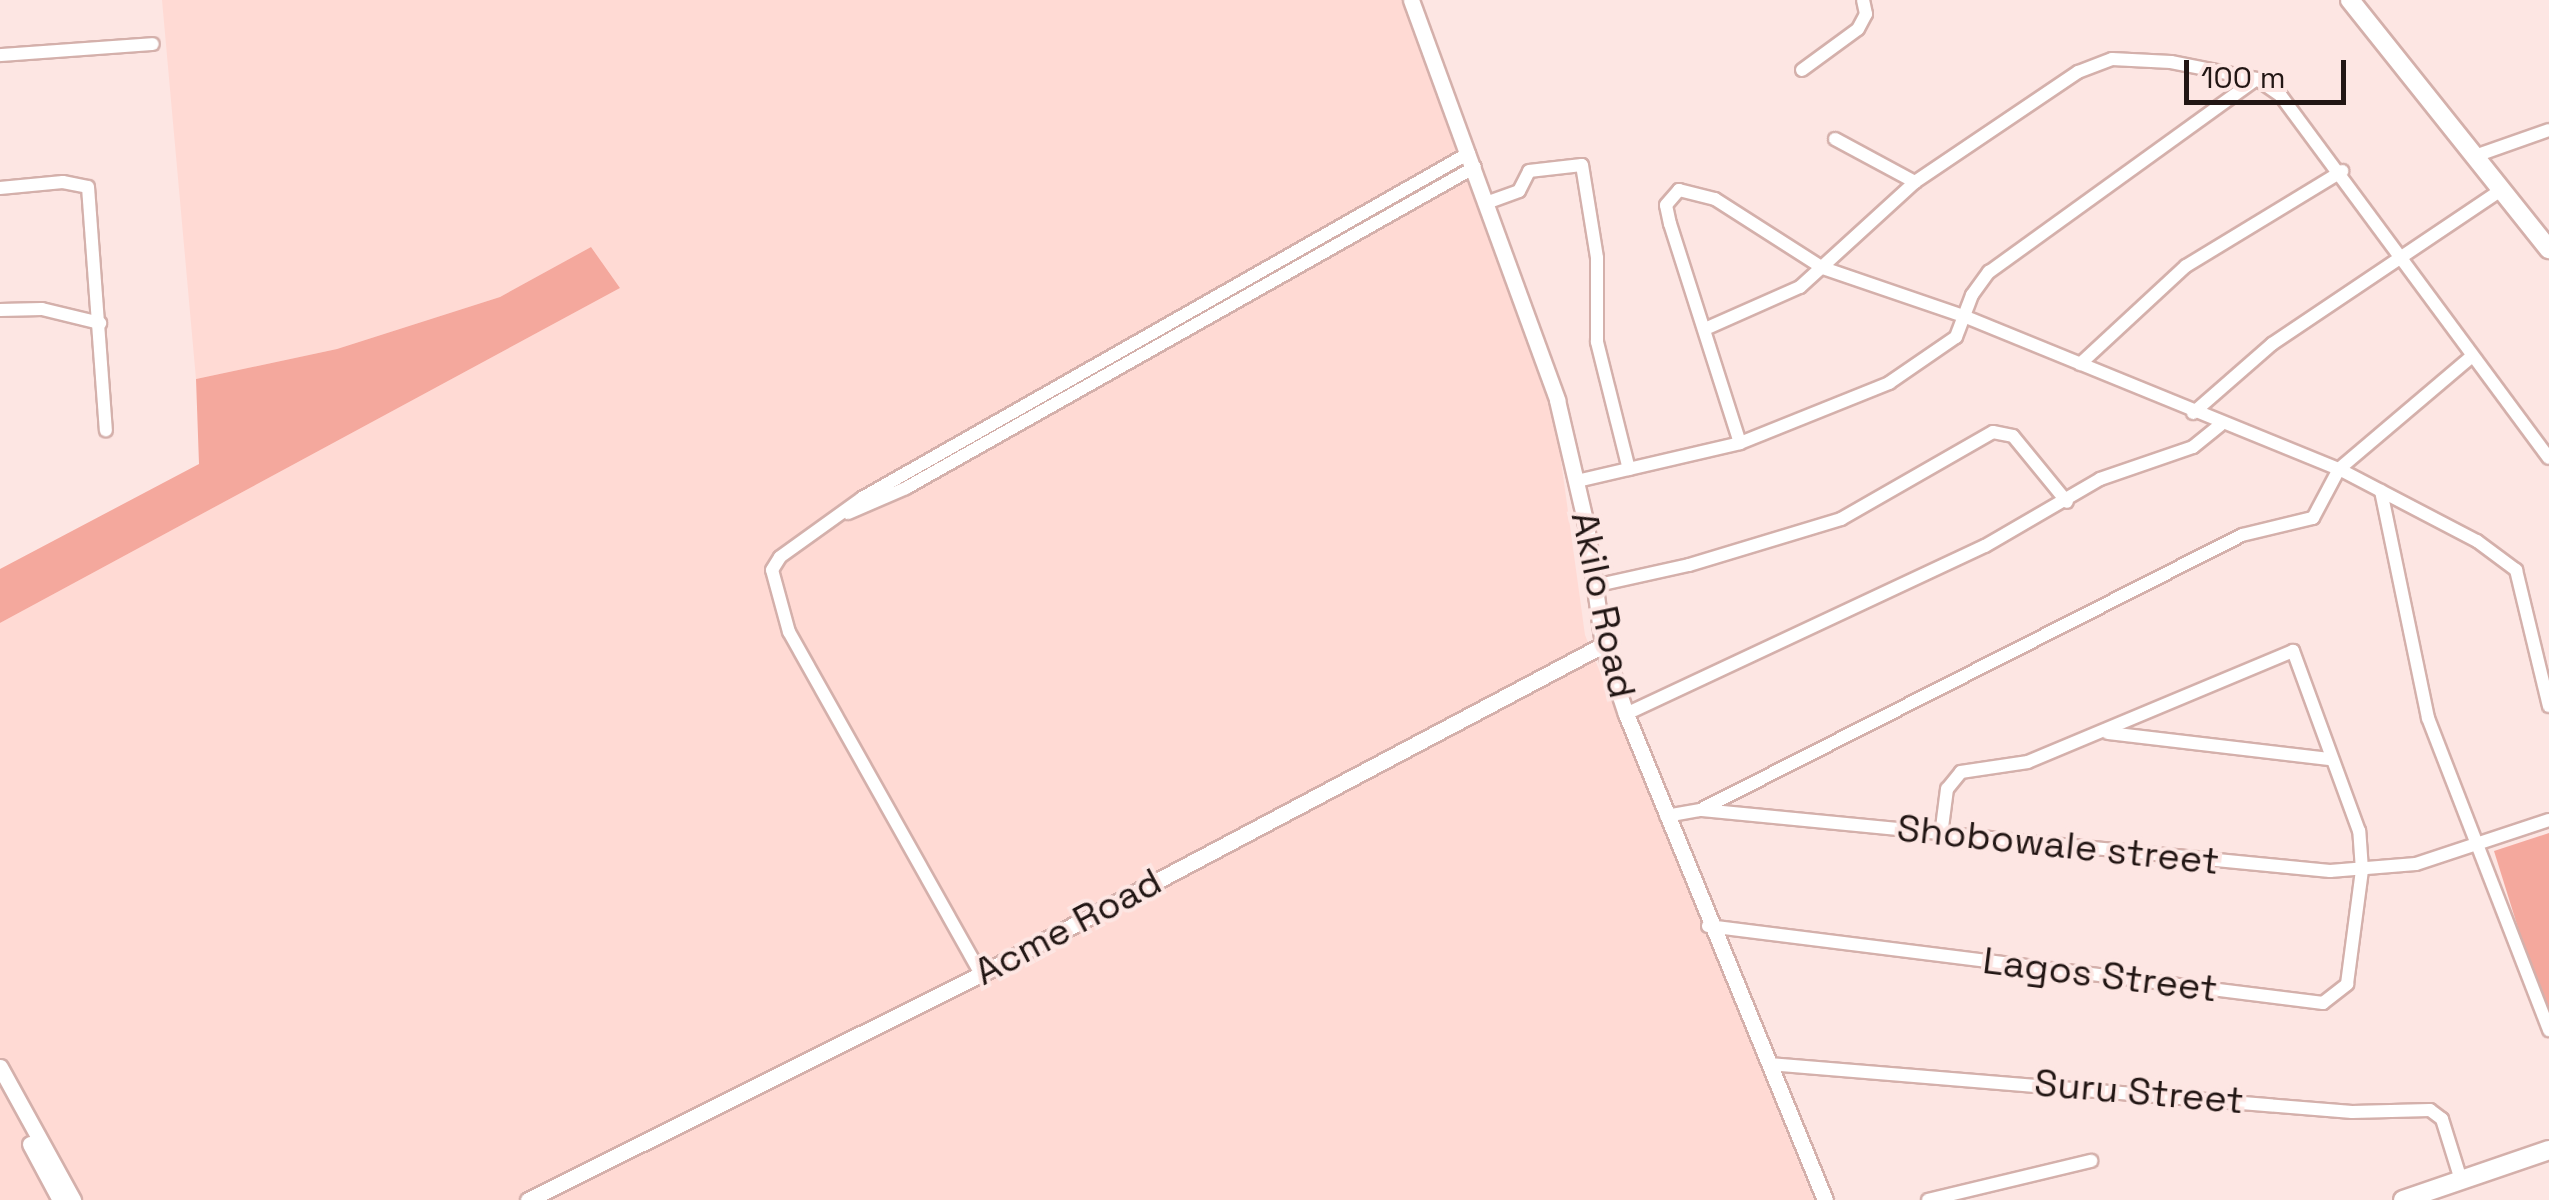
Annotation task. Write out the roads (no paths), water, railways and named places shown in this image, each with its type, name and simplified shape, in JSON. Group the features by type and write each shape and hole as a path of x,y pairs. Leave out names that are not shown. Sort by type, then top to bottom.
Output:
{"main road":[{"path":"2350,0 2549,249"},
{"path":"2403,1200 2433,1195 2461,1180 2549,1150"}],"street":[{"name":"Akilo Road","path":"1411,0 1557,400 1577,480 1603,645 1626,714 1708,926 1825,1200"},
{"path":"1802,70 1858,29 1866,14 1864,0"},
{"path":"0,55 153,44"},
{"path":"1706,328 1800,287 1915,182 2028,101 2101,62 2171,62 2256,78 2281,96 2406,257 2470,358 2549,458"},
{"path":"1577,480 1740,443 1869,395 1950,343 1966,317 1972,294 1989,272 2256,78"},
{"path":"2475,156 2549,130"},
{"path":"1836,140 1915,182"},
{"path":"980,974 778,607 771,583 780,557 848,514 1472,160"},
{"path":"1486,203 1519,191 1530,171 1582,165 1597,258 1597,342 1629,469"},
{"path":"2080,364 2186,266 2342,171"},
{"path":"0,188 63,182 88,187 106,430"},
{"path":"1740,443 1670,224 1666,205 1674,192 1697,190 1716,199 1823,268 1966,317 2220,425 2339,469 2477,541 2516,570 2549,706"},
{"path":"2193,413 2272,344 2501,190"},
{"path":"0,310 42,309 100,323"},
{"path":"1666,816 1700,810 2242,536 2313,518 2339,469 2470,358"},
{"path":"1626,714 2067,502 2100,479 2193,448 2220,425"},
{"path":"1594,586 1689,565 1841,519 1993,432 2013,436 2067,502"},
{"path":"2381,492 2428,718 2475,843 2499,889 2549,1030"},
{"name":"Acme Road","path":"528,1200 980,974 1603,645"},
{"name":"Lagos Street","path":"1708,926 2323,1003 2347,984 2362,870 2354,809 2328,759 2293,652 2104,733"},
{"path":"1941,835 1947,789 1962,772 2028,762 2104,733 2328,759"},
{"name":"Shobowale street","path":"1700,810 1941,835 2362,870 2416,864 2549,820"},
{"name":"Suru Street","path":"1769,1064 2352,1112 2430,1110 2442,1119 2461,1180"},
{"path":"0,1067 73,1200"},
{"path":"0,1088 60,1200"},
{"path":"1928,1200 2092,1161"}]}
